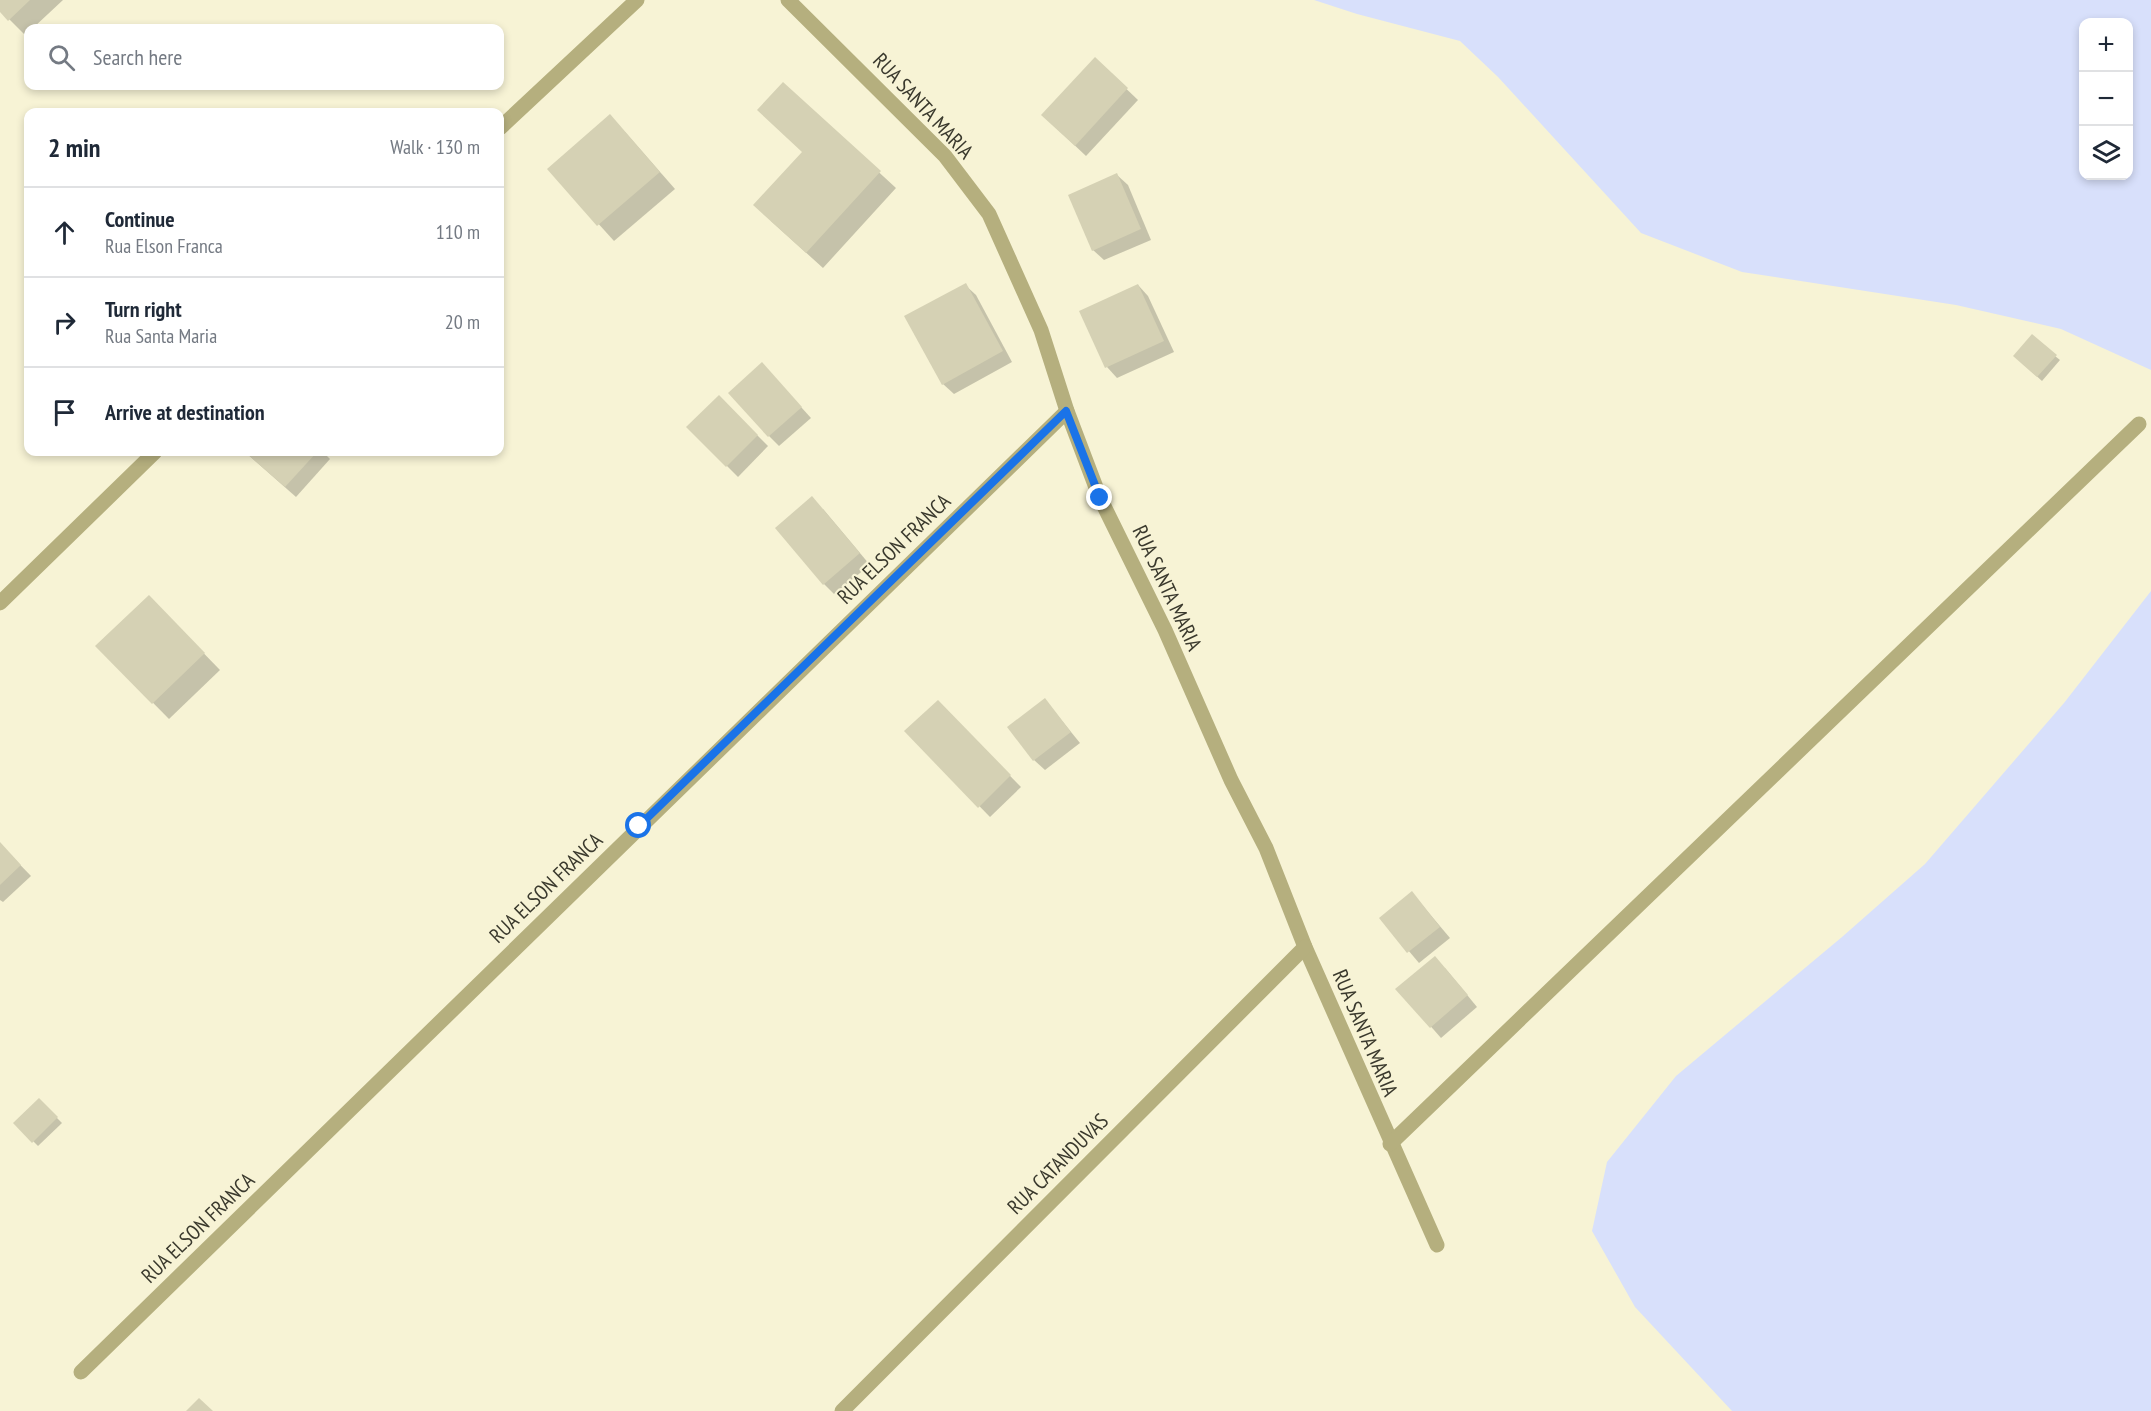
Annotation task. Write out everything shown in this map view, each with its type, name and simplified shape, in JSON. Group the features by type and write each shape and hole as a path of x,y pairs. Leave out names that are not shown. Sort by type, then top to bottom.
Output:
{"street":[{"path":"504,124 637,0"},
{"name":"RUA SANTA MARIA","path":"788,0 945,156 988,214 1041,330 1066,411 1100,498 1165,630 1231,780 1266,848 1305,947 1437,1245"},
{"name":"RUA ELSON FRANCA","path":"81,1372 1066,411"},
{"path":"1390,1143 2139,424"},
{"path":"0,603 151,456"},
{"name":"RUA CATANDUVAS","path":"842,1411 1305,947"}],"shaded area":[{"path":"1314,0 2151,0 2151,370 2061,329 1956,305 1742,272 1641,233 1498,77 1460,41 1357,14"},
{"path":"2151,591 2151,1411 1732,1411 1635,1307 1592,1231 1607,1162 1676,1076 1925,864 2064,703"}],"building":[{"path":"0,0 30,0 8,21 0,12"},
{"path":"1095,57 1128,88 1075,146 1041,115"},
{"path":"783,82 881,171 806,253 753,205 802,152 757,110"},
{"path":"610,114 660,172 597,226 547,169"},
{"path":"1117,173 1141,229 1092,251 1068,195"},
{"path":"966,283 1003,351 942,385 904,316"},
{"path":"1138,284 1164,341 1105,368 1079,311"},
{"path":"2032,334 2057,355 2037,377 2013,356"},
{"path":"762,362 802,407 768,437 728,393"},
{"path":"719,395 758,435 726,467 686,427"},
{"path":"250,456 313,456 285,487"},
{"path":"812,496 860,553 823,585 775,528"},
{"path":"149,595 205,653 152,704 95,646"},
{"path":"1045,698 1071,732 1033,761 1007,727"},
{"path":"938,700 1011,775 978,808 904,731"},
{"path":"0,842 21,865 0,885"},
{"path":"1412,891 1440,927 1407,953 1379,918"},
{"path":"1435,956 1468,995 1430,1028 1395,989"},
{"path":"39,1098 58,1117 32,1143 13,1123"},
{"path":"199,1398 213,1411 186,1411"}],"route":[{"path":"639,826 1066,411 1100,498"}]}
